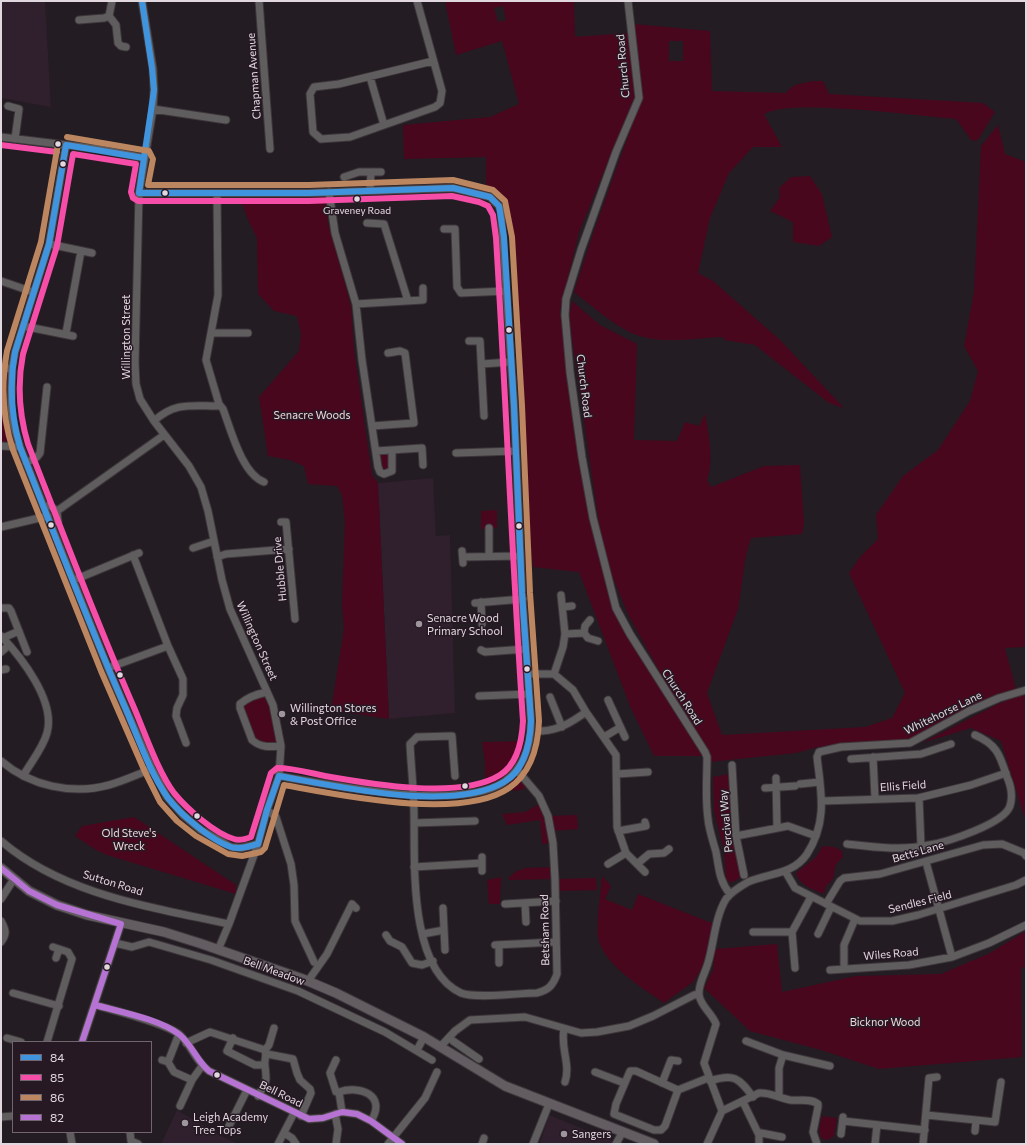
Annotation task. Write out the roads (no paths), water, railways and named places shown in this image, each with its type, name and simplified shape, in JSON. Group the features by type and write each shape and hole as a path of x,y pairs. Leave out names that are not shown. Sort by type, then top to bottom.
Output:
{"main road":[{"path":"1,868 29,890 57,905 120,924 164,932 308,981 369,1008 424,1037 506,1086 654,1144"}],"street":[{"path":"112,1 109,16 116,25 118,43 121,46 126,47"},
{"name":"Willington Street","path":"142,1 153,69 153,109 139,193 135,362 136,384 140,399 154,422 189,466 201,487 208,511 230,608 275,713 281,746 279,776 267,810 258,844 218,950"},
{"name":"Chapman Avenue","path":"259,1 270,149"},
{"path":"417,1 442,92 440,104 344,138 321,139 313,132 311,90 319,86 370,77 433,61"},
{"name":"Church Road","path":"628,1 638,98 616,152 581,250 566,299 565,315 570,372 593,518 616,608 630,634 707,757 706,795 708,819 716,852 718,874 724,888 730,894"},
{"path":"79,20 104,18 109,16"},
{"path":"370,77 384,125"},
{"path":"8,106 19,109 15,139"},
{"path":"153,109 226,120"},
{"path":"1,137 66,145 145,158"},
{"path":"66,145 49,244 15,352 12,368 11,407 13,423 26,463 108,668 152,769 167,797 183,815 201,830 231,847 241,848 258,844"},
{"path":"344,177 359,172 381,172"},
{"path":"370,190 371,172"},
{"path":"139,193 217,194 453,188 490,197 499,206 501,212 504,237 516,451 520,556 531,721 530,742 525,758 517,770 504,782 485,790 457,795 414,795 357,789 279,776"},
{"path":"329,192 335,233 356,304 362,360 378,467 380,472 384,474 392,471 392,450"},
{"path":"217,194 218,294 206,360 219,404 223,409 248,467 257,479 265,482"},
{"path":"367,223 384,224 408,301"},
{"path":"444,229 455,229 457,287 461,293 506,291"},
{"path":"49,244 92,253"},
{"path":"66,333 81,251"},
{"path":"1,281 33,292"},
{"path":"356,304 423,300 423,288"},
{"path":"23,326 66,333 73,336"},
{"path":"212,333 248,333"},
{"path":"469,341 480,340 484,416"},
{"path":"372,426 414,423 405,353 400,351 388,353"},
{"path":"482,364 510,362"},
{"path":"1,369 12,368"},
{"path":"26,463 37,457 40,453 44,391"},
{"path":"154,422 163,413 180,406 217,406 219,404"},
{"path":"57,511 164,435"},
{"path":"1,446 20,447"},
{"path":"376,452 422,448 423,465"},
{"path":"456,453 516,451"},
{"path":"49,505 57,511 58,522"},
{"path":"1,527 48,516"},
{"name":"Hubble Drive","path":"281,522 286,522 295,619"},
{"path":"489,528 489,556"},
{"path":"193,548 214,541"},
{"path":"217,556 289,549"},
{"path":"74,580 136,554 168,646 184,679 183,695 177,708 176,716 187,738"},
{"path":"463,557 520,556"},
{"path":"554,674 563,647 565,634 561,595"},
{"path":"482,624 478,603 523,599"},
{"path":"562,607 572,606"},
{"path":"2,608 9,608 11,610 25,651"},
{"path":"590,620 585,626 584,632 588,638 598,641"},
{"path":"19,631 2,637 33,676 45,705 49,720 47,735 23,776"},
{"path":"565,634 584,632"},
{"path":"1,652 8,646"},
{"path":"108,668 168,646"},
{"path":"481,650 485,652 526,649"},
{"path":"528,674 554,674 573,690 586,712 616,755 618,831 626,853 645,872"},
{"name":"Whitehorse Lane","path":"820,782 817,756 820,752 841,748 910,743 969,711 999,698 1026,690"},
{"name":"Willington Street","path":"267,692 257,694 243,701 240,704 240,708 252,740 256,744 266,747 281,746"},
{"path":"479,696 529,694"},
{"path":"550,697 562,727"},
{"path":"608,700 609,711 625,737"},
{"path":"542,731 562,727 573,722 586,712"},
{"path":"604,737 619,728"},
{"path":"847,844 886,848 921,846 965,835 990,824 1003,815 1010,807 1012,793 999,753 991,744 975,735"},
{"name":"Betsham Road","path":"455,776 452,736 417,737 410,744 414,795 414,866 416,902 423,934 433,961 441,977 449,986 463,993 475,995 537,993 546,991 554,983 557,974 556,901 553,843 548,816 540,796 517,770"},
{"path":"851,759 920,754 951,744"},
{"path":"874,757 875,798"},
{"path":"1,761 23,776 48,785 67,789 109,785 152,769"},
{"name":"Percival Way","path":"732,765 736,836 744,875"},
{"path":"617,774 648,772"},
{"name":"Ellis Field","path":"822,801 875,798 919,798 972,785 1006,773"},
{"path":"776,778 777,827"},
{"path":"722,1111 704,1063 716,1024 701,1002 699,994 700,984 708,964 721,910 730,894 746,883 785,871 796,865 806,855 816,836 821,822 822,801 820,782 765,788"},
{"path":"919,798 921,846"},
{"path":"267,810 276,817 291,864 294,885 295,921 314,962"},
{"path":"414,823 475,821"},
{"path":"618,831 646,826 645,822"},
{"path":"736,836 788,826 816,836"},
{"name":"Sutton Road","path":"1,841 34,864 88,890 116,898 229,924"},
{"name":"Betts Lane","path":"818,934 828,906 840,881 844,878 880,874 989,845 1002,844 1024,853 1026,856"},
{"path":"637,864 649,854 664,853 669,849"},
{"path":"608,864 626,853"},
{"path":"414,866 482,860 482,872"},
{"path":"926,862 952,957"},
{"name":"Sendles Field","path":"785,871 795,888 860,921 892,921 940,909 1016,885 1026,880"},
{"path":"1,899 14,879"},
{"path":"795,968 792,932 811,897"},
{"path":"505,904 556,901"},
{"path":"525,903 526,922"},
{"path":"308,981 327,954 352,904 356,908"},
{"path":"443,908 445,950"},
{"path":"844,969 844,945 855,919"},
{"path":"1,921 6,931 1,942"},
{"path":"82,1041 120,924"},
{"name":"Wiles Road","path":"830,970 910,965 952,957 989,943 1026,924"},
{"path":"423,934 444,930"},
{"path":"753,932 792,932"},
{"path":"386,935 390,941 402,947 412,963 422,965 433,961"},
{"name":"Bell Meadow","path":"114,943 132,947 149,942 234,968 301,992 344,1012 417,1050 432,1060"},
{"path":"500,964 497,945 556,942"},
{"path":"47,1041 72,959 68,952 56,948 56,958"},
{"path":"13,993 59,1006"},
{"path":"440,1047 455,1031 470,1020 525,1017 581,1033 597,1032 628,1026 699,994"},
{"name":"Bell Road","path":"95,1005 161,1026 179,1034 202,1066 258,1096 294,1113 309,1119 316,1119 339,1113 357,1114 370,1121 402,1144"},
{"path":"258,1096 268,1077 265,1065 266,1052 274,1028"},
{"path":"564,1029 562,1042 566,1064 565,1082"},
{"path":"186,1043 210,1032 233,1038 266,1052 293,1059 300,1080 310,1089 311,1093 302,1116"},
{"path":"179,1034 165,1061 174,1072 192,1080"},
{"path":"11,1037 19,1041"},
{"path":"417,1050 424,1037"},
{"path":"233,1038 227,1051 255,1065 265,1065"},
{"path":"454,1041 479,1059"},
{"path":"746,1041 783,1055 830,1066"},
{"path":"461,1060 466,1050"},
{"path":"779,1097 779,1068 783,1055"},
{"path":"336,1060 330,1073 336,1092 339,1092"},
{"path":"662,1083 671,1060 678,1061"},
{"path":"180,1106 192,1080 202,1066"},
{"path":"678,1090 665,1126 661,1130 654,1130 617,1116 613,1110 628,1073 633,1070 678,1090 709,1079 726,1076 732,1077 744,1084 753,1097"},
{"path":"388,1144 425,1098 437,1072"},
{"path":"595,1072 624,1083"},
{"path":"923,1144 928,1078 937,1077"},
{"path":"926,1115 995,1122 1001,1082"},
{"path":"339,1092 347,1089 357,1089 371,1096 375,1100 377,1106 370,1121"},
{"path":"227,1130 247,1090"},
{"path":"336,1144 339,1113 339,1092"},
{"path":"707,1144 722,1111 759,1093 764,1093 789,1100 812,1101 818,1104 818,1113 816,1115 813,1132 818,1144"},
{"path":"743,1102 759,1135 760,1144"},
{"path":"533,1144 549,1104"},
{"path":"278,1144 294,1113"},
{"path":"1,1117 12,1116"},
{"path":"841,1134 843,1119 877,1125 925,1130"},
{"path":"975,1130 976,1120"},
{"path":"875,1144 877,1125"},
{"path":"616,1144 622,1131"},
{"path":"70,1133 72,1144"},
{"path":"130,1133 131,1141 138,1144"},
{"path":"284,1133 292,1138 296,1144"},
{"path":"759,1135 765,1133 782,1137"}],"place":[{"name":"Graveney Road","path":"357,199"},
{"name":"Senacre Wood Primary School","path":"419,624"},
{"name":"Willington Stores & Post Office","path":"282,714"},
{"name":"Leigh Academy Tree Tops","path":"185,1123"},
{"name":"Sangers","path":"564,1134"}],"park label":[{"name":"Senacre Woods","path":"312,415"},
{"name":"Old Steve's Wreck","path":"129,839"},
{"name":"Bicknor Wood","path":"885,1022"}]}
